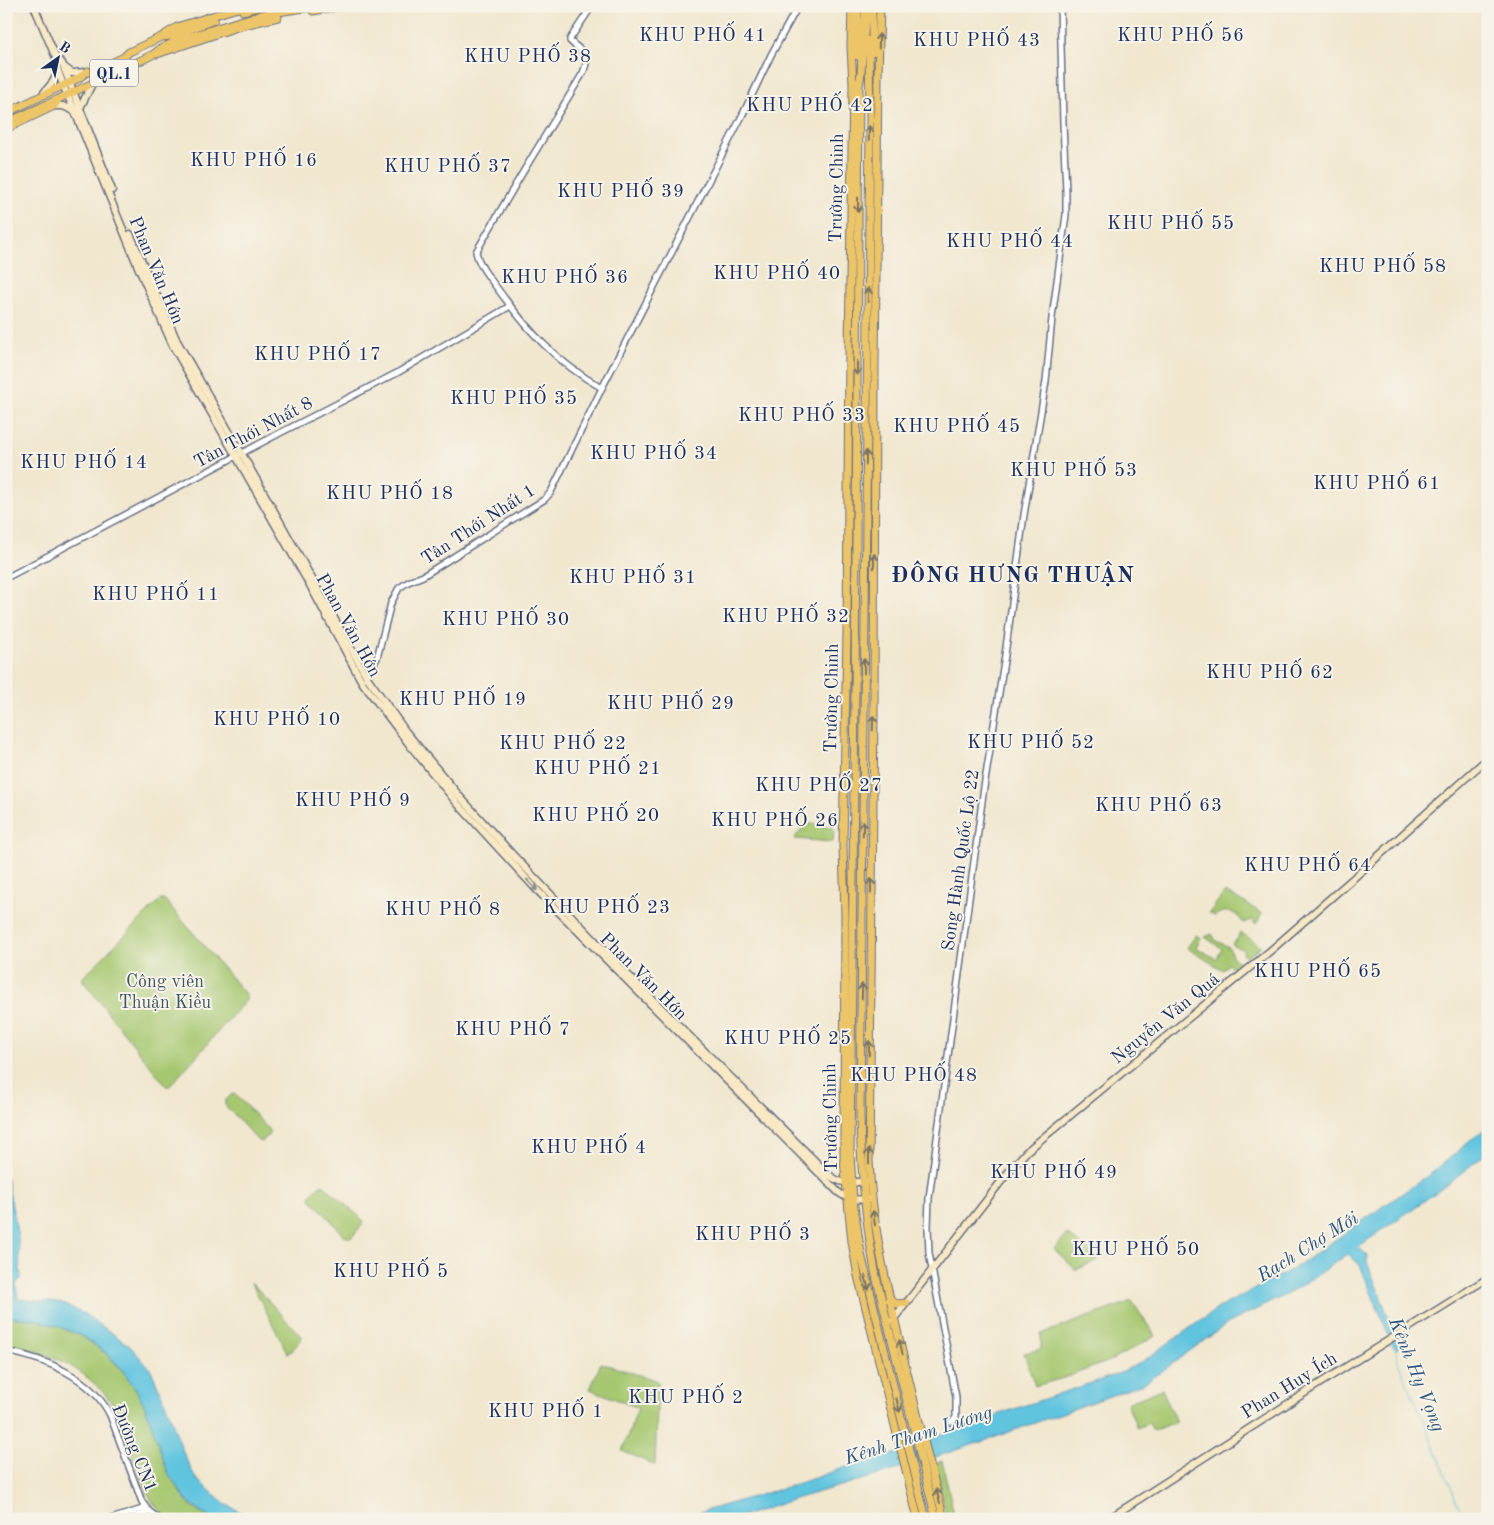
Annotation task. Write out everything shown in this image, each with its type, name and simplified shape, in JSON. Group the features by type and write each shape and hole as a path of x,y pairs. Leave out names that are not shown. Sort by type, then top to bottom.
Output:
{"main road":[{"name":"Phan Văn Hớn","path":"34,6 166,319 239,456 364,680 487,827 838,1192 851,1200"},
{"name":"QL.1","path":"6,113 66,84 91,67 158,39 169,31 234,8 247,6"},
{"name":"QL.1","path":"158,39 172,36 232,13 262,6"},
{"name":"QL.1","path":"6,123 92,84 179,40 256,19 318,6"},
{"name":"QL.1","path":"256,19 342,6"},
{"name":"Trường Chinh","path":"852,6 849,1182 858,1276 896,1433 911,1478"},
{"path":"858,6 859,85"},
{"name":"Trường Chinh","path":"852,506 859,85 862,76 866,6"},
{"path":"870,86 872,6"},
{"name":"Trường Chinh","path":"866,1181 874,713 874,506 880,6"},
{"name":"Trường Chinh","path":"865,35 869,54 870,116 860,1105 868,1237 888,1326 917,1429"},
{"path":"40,96 53,82 60,68 72,72 86,72"},
{"name":"Trường Chinh","path":"870,116 873,90 878,75"},
{"name":"Trường Chinh","path":"852,78 859,97"},
{"path":"6,129 54,106 78,110 92,84"},
{"path":"54,106 59,98"},
{"path":"852,506 874,506"},
{"name":"Nguyễn Văn Quá","path":"888,1326 1010,1170 1029,1149 1270,951 1488,758"},
{"name":"Phan Văn Hớn","path":"753,1104 833,1179 849,1182 866,1181"},
{"name":"Trường Chinh","path":"867,1199 917,1429"},
{"path":"851,1200 867,1199"},
{"name":"Trường Chinh","path":"856,1242 904,1432 911,1478"},
{"name":"Phan Huy Ích","path":"1108,1519 1488,1278"},
{"path":"889,1300 898,1304 906,1303"},
{"path":"917,1429 936,1519"},
{"path":"928,1474 944,1519"},
{"path":"911,1478 918,1519"},
{"path":"911,1478 926,1519"}],"street":[{"path":"592,6 570,39 586,56 588,61 583,73 476,252 478,262 510,306 539,339 558,359 584,378 602,388"},
{"name":"Tân Thới Nhất 1","path":"364,680 377,658 391,603 400,588 408,582 423,576 545,499 553,488 602,388 742,116 771,55 798,6"},
{"name":"Song Hành Quốc Lộ 22","path":"932,1271 928,1227 929,1198 941,1099 983,794 1024,515 1046,381 1052,318 1066,215 1060,6"},
{"name":"Tân Thới Nhất 8","path":"6,578 397,373 510,306"},
{"path":"932,1271 956,1398 956,1418 951,1422"},
{"name":"Đường CN1","path":"6,1350 68,1372 95,1393 110,1415 142,1502 159,1519"},
{"path":"111,1519 148,1510"},
{"path":"129,1519 148,1510"}],"green space":[{"path":"806,823 834,828 833,842 794,839"},
{"path":"1225,892 1262,914 1256,924 1252,920 1243,923 1237,915 1230,912 1222,912 1214,916 1209,913"},
{"name":"Công viên Thuận Kiều","path":"160,900 165,900 246,995 246,1000 170,1086 166,1086 83,981 83,977"},
{"path":"1240,932 1261,946 1247,957 1244,956 1243,949 1234,946 1232,943 1237,940"},
{"path":"1212,934 1216,941 1229,947 1232,956 1242,965 1237,970 1228,964 1223,970 1187,948 1196,935 1201,938 1196,947 1216,959 1222,949 1205,937"},
{"path":"232,1094 236,1095 269,1130 269,1135 262,1142 258,1141 225,1105 225,1101"},
{"path":"320,1185 324,1185 363,1220 363,1224 351,1238 346,1237 310,1198 310,1195"},
{"path":"1067,1234 1099,1259 1076,1270 1054,1249"},
{"path":"251,1282 301,1336 300,1342 288,1354"},
{"path":"1132,1301 1155,1336 1114,1359 1067,1377 1035,1386 1024,1353 1041,1349 1041,1334"},
{"path":"6,1317 33,1319 69,1330 102,1350 116,1363 139,1394 168,1470 184,1498 211,1519 177,1520 162,1513 152,1501 143,1484 122,1427 108,1398 86,1377 62,1362 35,1351 6,1344"},
{"path":"601,1363 658,1381 655,1465 622,1451 638,1408 590,1389"},
{"path":"1162,1389 1176,1422 1153,1431 1149,1423 1137,1428 1127,1403"},
{"path":"942,1461 955,1519 947,1519 934,1463"}],"water":[{"path":"1488,1126 1488,1151 1455,1179 1358,1247 1367,1255 1367,1262 1398,1342 1398,1348 1396,1349 1393,1346 1360,1265 1348,1254 1291,1292 1227,1324 1140,1385 990,1439 735,1519 677,1519 800,1483 852,1465 904,1451 949,1431 1118,1374 1143,1361 1220,1307 1293,1269 1433,1172"},
{"path":"6,1176 18,1237 21,1279 16,1283 18,1299 61,1303 83,1313 130,1346 151,1370 185,1457 196,1479 227,1505 254,1519 211,1519 186,1500 168,1473 146,1409 136,1389 119,1366 103,1351 83,1337 60,1327 33,1319 6,1317 6,1298 14,1298 12,1284 6,1281"}],"waterway":[{"name":"Kênh Hy Vọng","path":"1395,1348 1399,1365 1464,1519"}],"district":[{"name":"KHU PHỐ 41","path":"703,34"},
{"name":"KHU PHỐ 56","path":"1181,34"},
{"name":"KHU PHỐ 43","path":"977,39"},
{"name":"KHU PHỐ 38","path":"528,55"},
{"name":"KHU PHỐ 42","path":"810,104"},
{"name":"KHU PHỐ 16","path":"254,159"},
{"name":"KHU PHỐ 37","path":"448,165"},
{"name":"KHU PHỐ 39","path":"621,190"},
{"name":"KHU PHỐ 55","path":"1171,222"},
{"name":"KHU PHỐ 44","path":"1010,240"},
{"name":"KHU PHỐ 58","path":"1383,265"},
{"name":"KHU PHỐ 40","path":"777,272"},
{"name":"KHU PHỐ 36","path":"565,276"},
{"name":"KHU PHỐ 17","path":"318,353"},
{"name":"KHU PHỐ 35","path":"514,397"},
{"name":"KHU PHỐ 33","path":"802,414"},
{"name":"KHU PHỐ 45","path":"957,425"},
{"name":"KHU PHỐ 34","path":"654,452"},
{"name":"KHU PHỐ 14","path":"84,461"},
{"name":"KHU PHỐ 53","path":"1074,469"},
{"name":"KHU PHỐ 61","path":"1377,482"},
{"name":"KHU PHỐ 18","path":"390,492"},
{"name":"ĐÔNG HƯNG THUẬN","path":"1013,574"},
{"name":"KHU PHỐ 31","path":"633,576"},
{"name":"KHU PHỐ 11","path":"156,593"},
{"name":"KHU PHỐ 32","path":"786,615"},
{"name":"KHU PHỐ 30","path":"506,618"},
{"name":"KHU PHỐ 62","path":"1270,671"},
{"name":"KHU PHỐ 19","path":"463,698"},
{"name":"KHU PHỐ 29","path":"671,702"},
{"name":"KHU PHỐ 10","path":"277,718"},
{"name":"KHU PHỐ 52","path":"1031,741"},
{"name":"KHU PHỐ 22","path":"563,742"},
{"name":"KHU PHỐ 21","path":"598,767"},
{"name":"KHU PHỐ 27","path":"819,784"},
{"name":"KHU PHỐ 9","path":"353,799"},
{"name":"KHU PHỐ 63","path":"1159,804"},
{"name":"KHU PHỐ 20","path":"596,814"},
{"name":"KHU PHỐ 26","path":"775,819"},
{"name":"KHU PHỐ 64","path":"1308,864"},
{"name":"KHU PHỐ 23","path":"607,906"},
{"name":"KHU PHỐ 8","path":"443,908"},
{"name":"KHU PHỐ 65","path":"1318,970"},
{"name":"KHU PHỐ 7","path":"513,1028"},
{"name":"KHU PHỐ 25","path":"788,1037"},
{"name":"KHU PHỐ 48","path":"914,1074"},
{"name":"KHU PHỐ 4","path":"589,1146"},
{"name":"KHU PHỐ 49","path":"1054,1171"},
{"name":"KHU PHỐ 3","path":"753,1233"},
{"name":"KHU PHỐ 50","path":"1136,1248"},
{"name":"KHU PHỐ 5","path":"391,1270"},
{"name":"KHU PHỐ 2","path":"686,1396"},
{"name":"KHU PHỐ 1","path":"546,1410"}],"water label":[{"name":"Rạch Chợ Mới","path":"1307,1246"},
{"name":"Kênh Tham Lương","path":"918,1434"}]}
